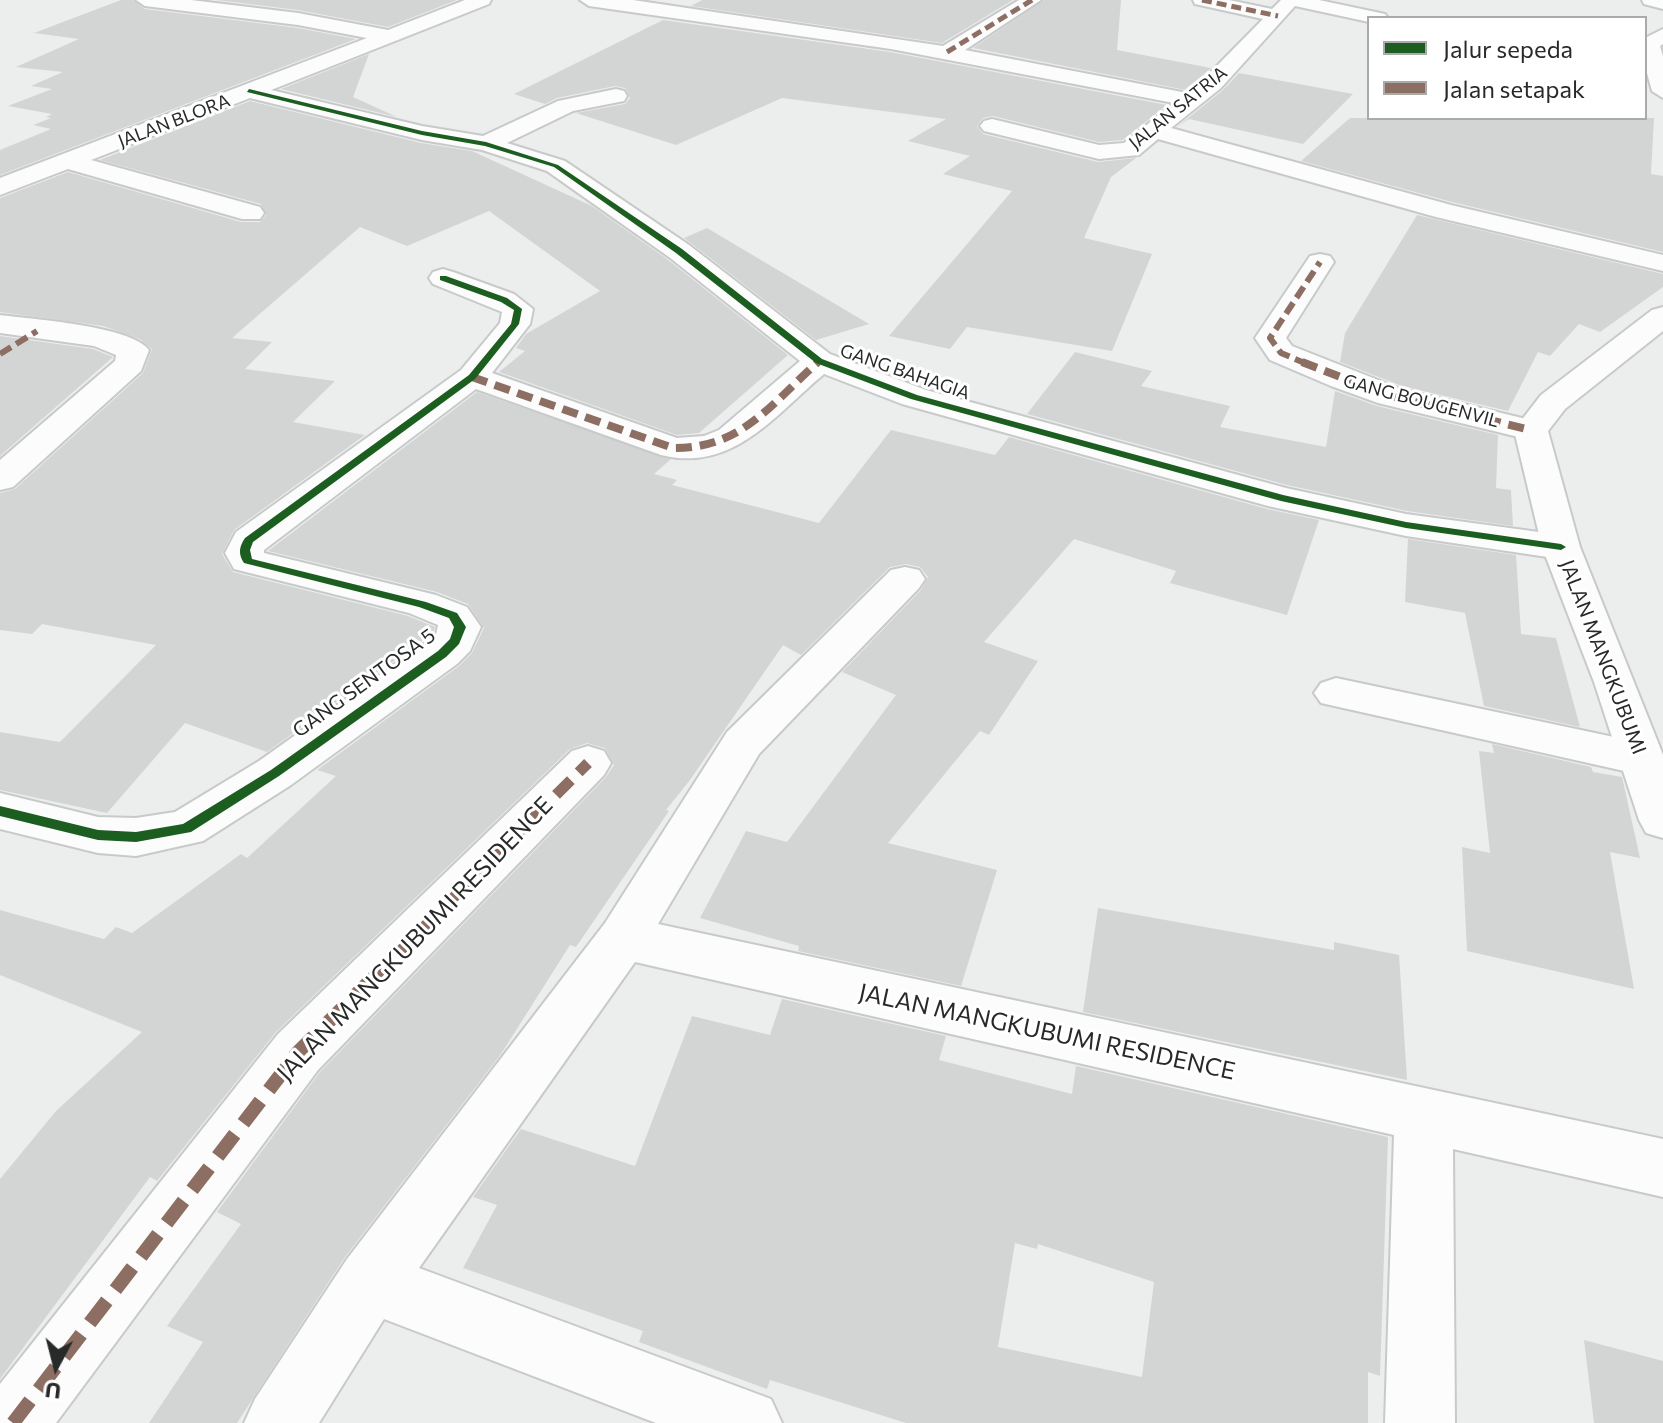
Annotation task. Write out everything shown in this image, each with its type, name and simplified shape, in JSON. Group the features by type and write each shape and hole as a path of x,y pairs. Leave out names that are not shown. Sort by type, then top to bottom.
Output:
{"main road":[{"path":"145,0 298,19 390,36"},
{"path":"232,11 270,0"},
{"name":"JALAN BLORA","path":"0,187 482,0"},
{"path":"589,0 729,18 1039,67 1191,100"},
{"path":"729,18 763,0"},
{"path":"947,52 1032,0"},
{"path":"1202,0 1287,5 1367,16"},
{"path":"1651,0 1663,3"},
{"name":"JALAN SATRIA","path":"992,126 1109,152 1130,150 1213,83 1287,5"},
{"path":"1663,35 1649,44 1663,91"},
{"name":"GANG BAHAGIA","path":"249,91 422,133 486,144 556,166 679,251 819,361 914,397 1281,498 1406,525 1561,547"},
{"path":"486,144 566,106 616,96"},
{"path":"1152,130 1445,211 1663,263"},
{"path":"69,162 251,213"},
{"name":"GANG BOUGENVIL","path":"1320,262 1270,338 1281,353 1305,366 1390,396 1531,430"},
{"name":"GANG SENTOSA 5","path":"0,811 98,835 136,837 186,828 275,773 442,654 455,641 460,627 453,616 422,604 248,561 245,545 472,377 515,324 518,309 504,300 443,278"},
{"path":"1531,430 1553,402 1663,316"},
{"path":"0,324 121,343 133,350 130,364 0,479"},
{"path":"0,354 37,331"},
{"path":"472,377 673,448 691,449 732,439 751,426 819,361"},
{"name":"JALAN MANGKUBUMI","path":"1531,430 1561,547 1663,820"},
{"path":"279,1423 370,1282 623,938 743,743 905,579"},
{"path":"1336,693 1642,759"},
{"name":"JALAN MANGKUBUMI RESIDENCE","path":"13,1423 298,1052 588,763"},
{"name":"JALAN MANGKUBUMI RESIDENCE","path":"623,938 1663,1168"},
{"path":"1420,1423 1424,1115"},
{"path":"370,1282 732,1421"}],"building":[{"path":"121,0 133,0 145,9 298,28 356,39 0,175 0,150 51,129 33,125 51,118 46,117 52,114 8,106 52,89 31,86 63,72 16,67 79,39 34,33"},
{"path":"216,0 457,0 388,27 298,10"},
{"path":"702,0 1013,0 942,43 691,6"},
{"path":"1044,0 1121,0 1117,50 1211,68 1186,90 973,48"},
{"path":"663,20 890,52 1167,105 1123,140 1099,142 993,116 983,118 977,126 983,134 1098,162 1136,158 1111,177 1084,238 1152,254 1112,351 967,327 950,349 889,336 1012,191 943,174 970,156 908,141 946,119 782,98 676,145 576,113 625,104 630,98 625,88 615,86 557,98 545,104 514,94"},
{"path":"369,54 353,97 397,117 281,89"},
{"path":"1239,73 1353,94 1303,144 1189,119 1177,127"},
{"path":"250,101 421,143 472,151 592,206 667,259 788,355 699,433 677,435 499,372 525,351 516,348 526,334 600,291 489,211 407,246 360,227 232,338 272,342 245,369 335,381 293,422 365,435 234,530 222,554 233,572 408,616 435,627 433,633 267,752 185,723 107,813 0,790 0,732 60,742 156,645 42,624 32,634 0,630 0,493 15,489 143,373 152,349 140,339 103,326 0,312 0,198 68,172 241,222 260,222 266,215 261,204 100,160"},
{"path":"1350,118 1654,118 1651,174 1663,176 1663,252 1452,202 1301,161"},
{"path":"1417,215 1663,274 1663,287 1600,332 1579,324 1550,356 1538,352 1508,411 1402,386 1340,362 1345,333"},
{"path":"707,228 869,324 816,340 684,238"},
{"path":"0,336 93,349 113,357 0,456"},
{"path":"1075,352 1152,371 1141,386 1230,406 1220,427 1326,447 1335,391 1377,406 1498,435 1496,488 1511,490 1513,526 1407,511 1287,485 1027,414"},
{"path":"477,392 671,459 654,474 677,480 672,485 819,523 891,430 995,455 1009,437 1267,509 1319,520 1287,615 1170,583 1176,571 1074,539 984,642 1038,661 989,735 980,731 888,843 997,870 961,986 798,951 799,946 700,918 746,831 787,842 896,695 842,672 921,590 928,577 920,567 906,564 890,567 801,655 783,645 666,810 669,811 576,947 570,945 501,1054 345,1257 237,1423 149,1423 203,1342 167,1326 241,1224 217,1212 320,1072 606,777 614,765 605,748 587,743 570,749 276,1032 157,1181 150,1177 0,1379 0,1179 56,1111 142,1032 0,975 0,910 104,939 116,927 132,933 241,854 247,858 336,776 317,770 459,666 472,653 484,628 468,604 437,592 268,551"},
{"path":"1408,539 1516,555 1521,634 1556,638 1580,727 1484,706 1465,613 1405,602"},
{"path":"1492,744 1622,777 1640,858 1610,852 1634,989 1467,951 1462,847 1490,853 1479,751 1494,753"},
{"path":"1098,908 1334,950 1334,942 1399,955 1407,1080 1083,1012"},
{"path":"782,999 946,1036 939,1060 1072,1094 1076,1066 1388,1137 1380,1376 1368,1372 1368,1423 906,1423 770,1380 767,1389 639,1342 643,1331 463,1268 497,1205 473,1197 521,1129 635,1166 692,1016 770,1035","holes":["1015,1243 1037,1249 1038,1244 1154,1282 1142,1377 998,1347"]},
{"path":"1584,1340 1663,1361 1663,1423 1594,1423"}],"marked path":[{"path":"947,52 1032,0"},
{"path":"1202,0 1278,16"},
{"path":"1320,262 1270,338 1281,353 1390,396 1531,430"},
{"path":"0,354 37,331"},
{"path":"472,377 673,448 690,448 719,443 742,430 819,361"},
{"path":"13,1423 298,1052 588,763"}],"cycle path":[{"path":"249,91 422,133 486,144 556,166 679,251 819,361 914,397 1281,498 1406,525 1561,547"},
{"path":"0,811 98,835 136,837 186,828 275,773 442,654 455,641 460,627 453,616 422,604 248,561 244,553 249,540 472,377 515,324 518,309 504,300 443,278"}]}
